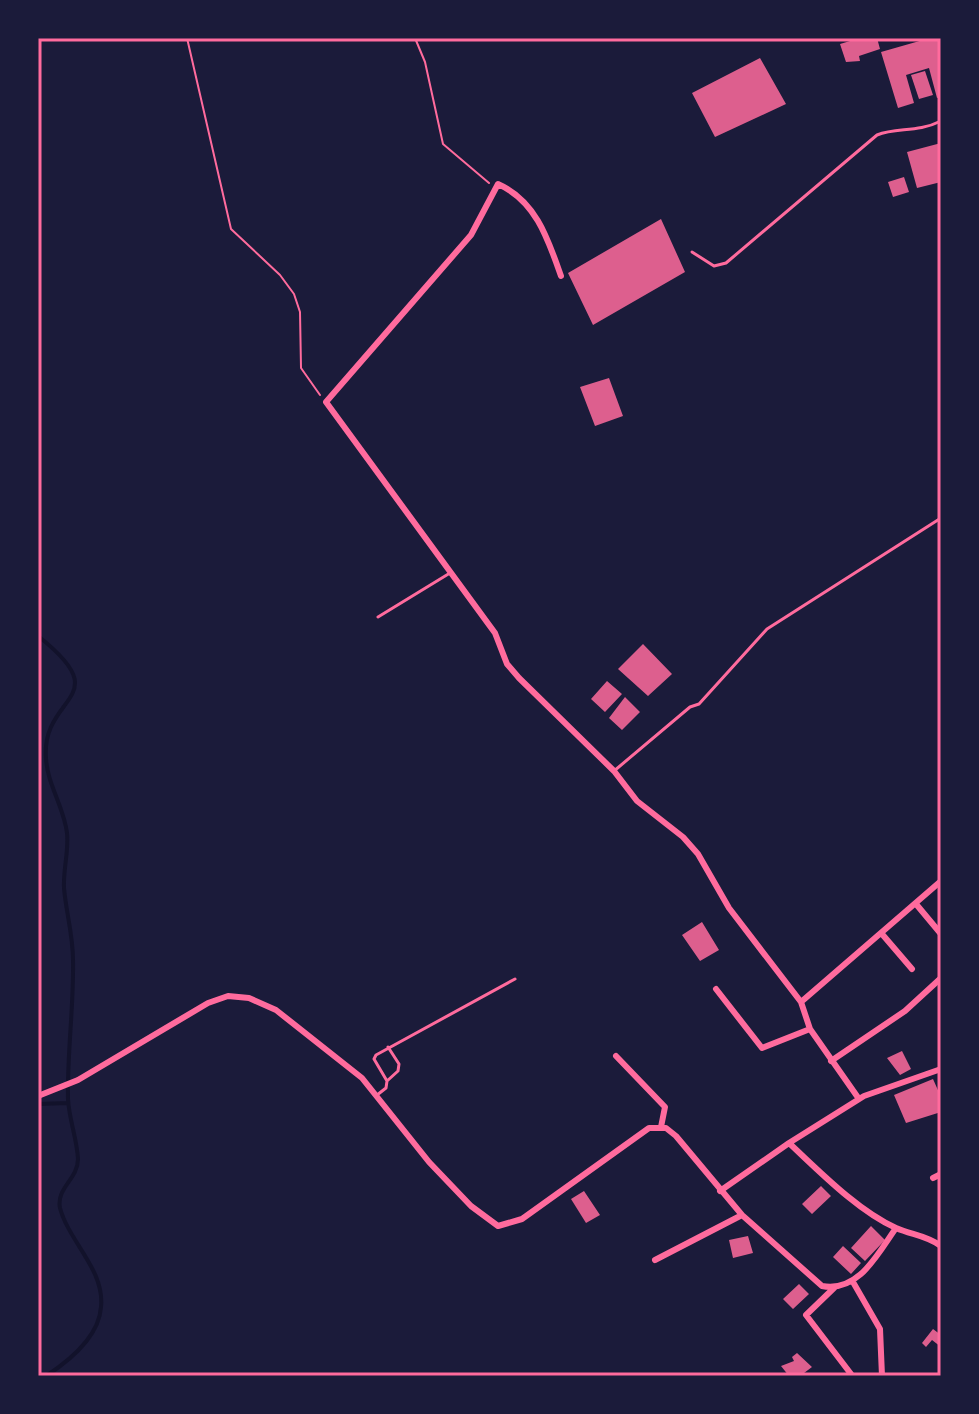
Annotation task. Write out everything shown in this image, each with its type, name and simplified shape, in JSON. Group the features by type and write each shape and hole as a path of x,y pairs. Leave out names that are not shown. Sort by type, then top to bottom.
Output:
{"street":[{"path":"561,276 546,235 533,212 516,194 498,184 471,235 326,402 495,633 507,664 614,771 637,801 683,837 698,854 729,908 801,1002 810,1029 859,1099"},
{"path":"801,1002 941,881"},
{"path":"916,904 941,934"},
{"path":"882,934 912,969"},
{"path":"831,1061 905,1011 941,978"},
{"path":"716,989 762,1048 810,1029"},
{"path":"38,1096 78,1080 208,1003 237,995 276,1010 362,1078 429,1162 471,1206 498,1226 522,1219 630,1140 649,1128 661,1127 676,1136 742,1215 816,1282 835,1287"},
{"path":"616,1056 665,1107 661,1127"},
{"path":"720,1191 859,1099 941,1069"},
{"path":"789,1143 845,1192 896,1228 925,1234 941,1246"},
{"path":"933,1178 941,1174"},
{"path":"655,1260 742,1215"},
{"path":"851,1374 806,1315 835,1287 853,1282 896,1228"},
{"path":"853,1282 880,1329 882,1376"}],"lane":[{"path":"692,252 714,266 726,263 877,135 889,131 916,131 941,121"},
{"path":"614,771 699,704 767,629 941,518"},
{"path":"378,617 450,573"},
{"path":"377,1095 386,1088 387,1081 374,1059 388,1047 515,979"},
{"path":"387,1081 398,1071 399,1064 388,1047"}],"path":[{"path":"187,38 231,229 280,275 294,294 300,312 301,368 326,402"},
{"path":"415,38 425,62 443,144 488,183 498,184"}],"building":[{"path":"860,38 877,38 880,49 859,56 860,61 846,62 840,44"},
{"path":"930,38 941,38 941,97 937,98 929,68 906,75 914,103 898,108 881,52"},
{"path":"760,58 786,104 715,137 692,93"},
{"path":"925,71 933,95 919,99 911,75"},
{"path":"941,143 941,182 917,188 907,152"},
{"path":"904,177 909,192 893,197 888,182"},
{"path":"661,219 685,272 593,325 568,273"},
{"path":"609,378 623,416 595,426 580,387"},
{"path":"643,644 672,674 648,696 618,669"},
{"path":"607,681 622,694 605,712 591,699"},
{"path":"625,697 640,712 622,730 609,718"},
{"path":"702,922 719,950 700,961 682,935"},
{"path":"902,1051 911,1069 900,1075 887,1058"},
{"path":"933,1079 941,1097 941,1112 906,1123 894,1095"},
{"path":"821,1186 831,1196 812,1214 802,1204"},
{"path":"584,1191 600,1215 586,1223 571,1199"},
{"path":"871,1226 885,1240 865,1261 851,1248"},
{"path":"748,1236 753,1253 733,1258 729,1240"},
{"path":"843,1246 861,1263 851,1274 833,1257"},
{"path":"799,1284 809,1294 793,1309 783,1299"},
{"path":"933,1329 941,1335 941,1347 932,1340 926,1347 922,1343"},
{"path":"797,1353 812,1367 800,1376 789,1376 781,1366 794,1361 792,1357"}],"waterway":[{"path":"38,636 73,673 75,686 54,721 48,737 46,758 67,833 64,888 73,960 68,1099 78,1159 75,1172 61,1195 60,1208 92,1268 101,1294 99,1318 89,1338 46,1376"},
{"path":"38,1104 68,1103"}]}
